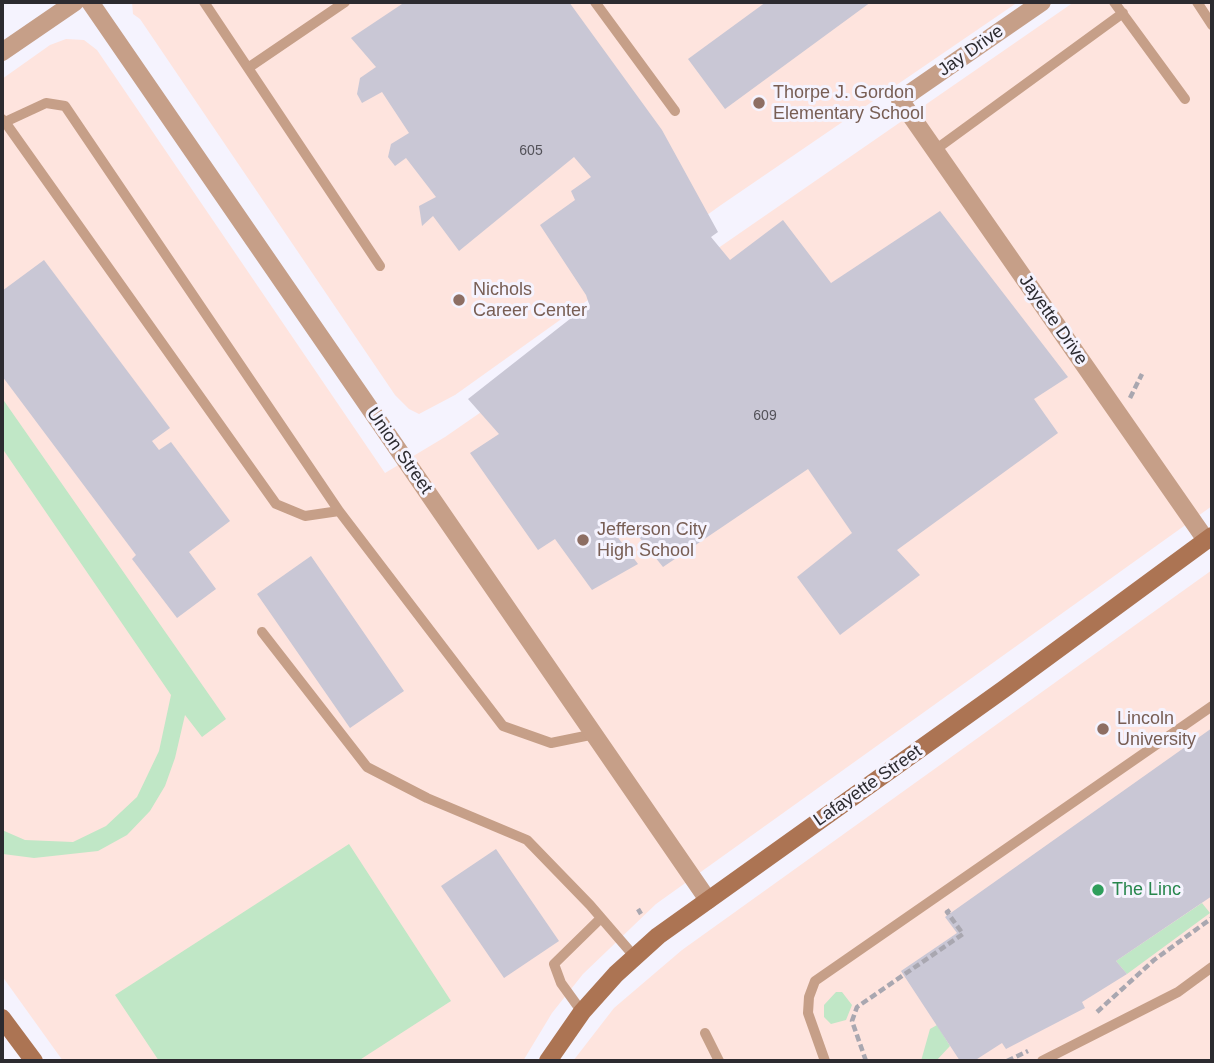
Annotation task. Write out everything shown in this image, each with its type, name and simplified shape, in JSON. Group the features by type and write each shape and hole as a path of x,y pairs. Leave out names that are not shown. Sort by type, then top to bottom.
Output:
{"main road":[{"name":"Lafayette Street","path":"548,1061 582,1012 634,956 1209,538"},
{"path":"2,1018 34,1061"}],"street":[{"path":"2,52 75,2"},
{"name":"Union Street","path":"90,2 708,900"},
{"name":"Jay Drive","path":"900,100 1042,2"},
{"name":"Jayette Drive","path":"900,100 1209,538"}],"lane":[{"path":"204,2 380,266"},
{"path":"248,68 345,2"},
{"path":"595,2 675,111"},
{"path":"1114,2 1185,100"},
{"path":"1197,2 1212,25"},
{"path":"935,150 1122,13"},
{"path":"339,510 305,516 276,504 3,120 46,103 65,106 339,510 503,726 551,743 595,734"},
{"path":"262,632 367,767 427,798 527,840 634,956"},
{"path":"824,1061 808,1013 808,997 815,982 1212,706"},
{"path":"582,1012 561,983 554,964 601,918"},
{"path":"1042,1061 1178,992 1212,967"},
{"path":"705,1033 719,1061"}],"path":[{"path":"866,1061 852,1021 857,1007 963,934 947,912 958,904"},
{"path":"1088,1020 1154,960 1212,918"},
{"path":"1007,1061 1030,1050"}],"shaded area":[{"name":"Nichols Career Center","path":"132,2 1018,2 721,205 455,395 419,414 409,409 395,395 140,19 133,14"},
{"name":"Jefferson City High School","path":"1074,2 1212,2 1212,506 656,904 583,974 552,1013 523,1061 63,1061 2,976 2,79 50,45 66,39 84,40 97,50 385,473 445,437"},
{"name":"Lincoln University","path":"1212,570 1212,1061 573,1061 614,1008 682,950"}],"green space":[{"path":"2,398 226,719 202,737 185,715 165,786 150,811 127,835 98,851 34,858 3,854 2,830 25,840 73,842 106,826 137,797 159,751 171,695 2,448"},
{"path":"349,844 451,1001 358,1061 159,1061 115,995"},
{"path":"1202,903 1210,913 1127,974 1116,961"},
{"path":"836,992 842,992 852,1005 846,1020 831,1024 824,1017 824,1005"},
{"path":"937,1025 950,1046 936,1061 921,1061 930,1029"}],"building":[{"name":"Jefferson City High School","path":"405,2 569,2 662,130 718,232 711,237 730,260 783,220 831,283 940,211 1068,377 1034,399 1058,433 897,550 920,575 840,635 797,577 852,533 808,469 663,567 627,522 613,531 638,564 592,590 555,539 538,550 470,453 499,434 468,399 589,304 586,295 540,225 575,200 571,191 591,177 574,157 459,251 433,216 422,226 419,206 436,197 406,158 395,166 388,157 391,144 409,133 382,92 362,103 357,94 360,78 376,67 351,38"},
{"path":"766,2 871,2 725,109 688,59"},
{"path":"44,260 170,428 152,441 159,450 171,442 230,521 189,552 216,589 177,618 132,559 136,555 2,376 2,291"},
{"path":"311,556 404,691 350,728 257,594"},
{"name":"The Linc","path":"1212,728 1212,896 1116,961 1127,974 1082,1002 1085,1008 1006,1049 1002,1043 974,1061 960,1061 901,971 957,933 945,917"},
{"path":"496,849 559,941 504,978 441,886"}],"place":[{"name":"Thorpe J. Gordon Elementary School","path":"759,103"},
{"name":"Nichols Career Center","path":"459,300"},
{"name":"Jefferson City High School","path":"583,540"},
{"name":"Lincoln University","path":"1103,729"},
{"name":"The Linc","path":"1098,890"}]}
